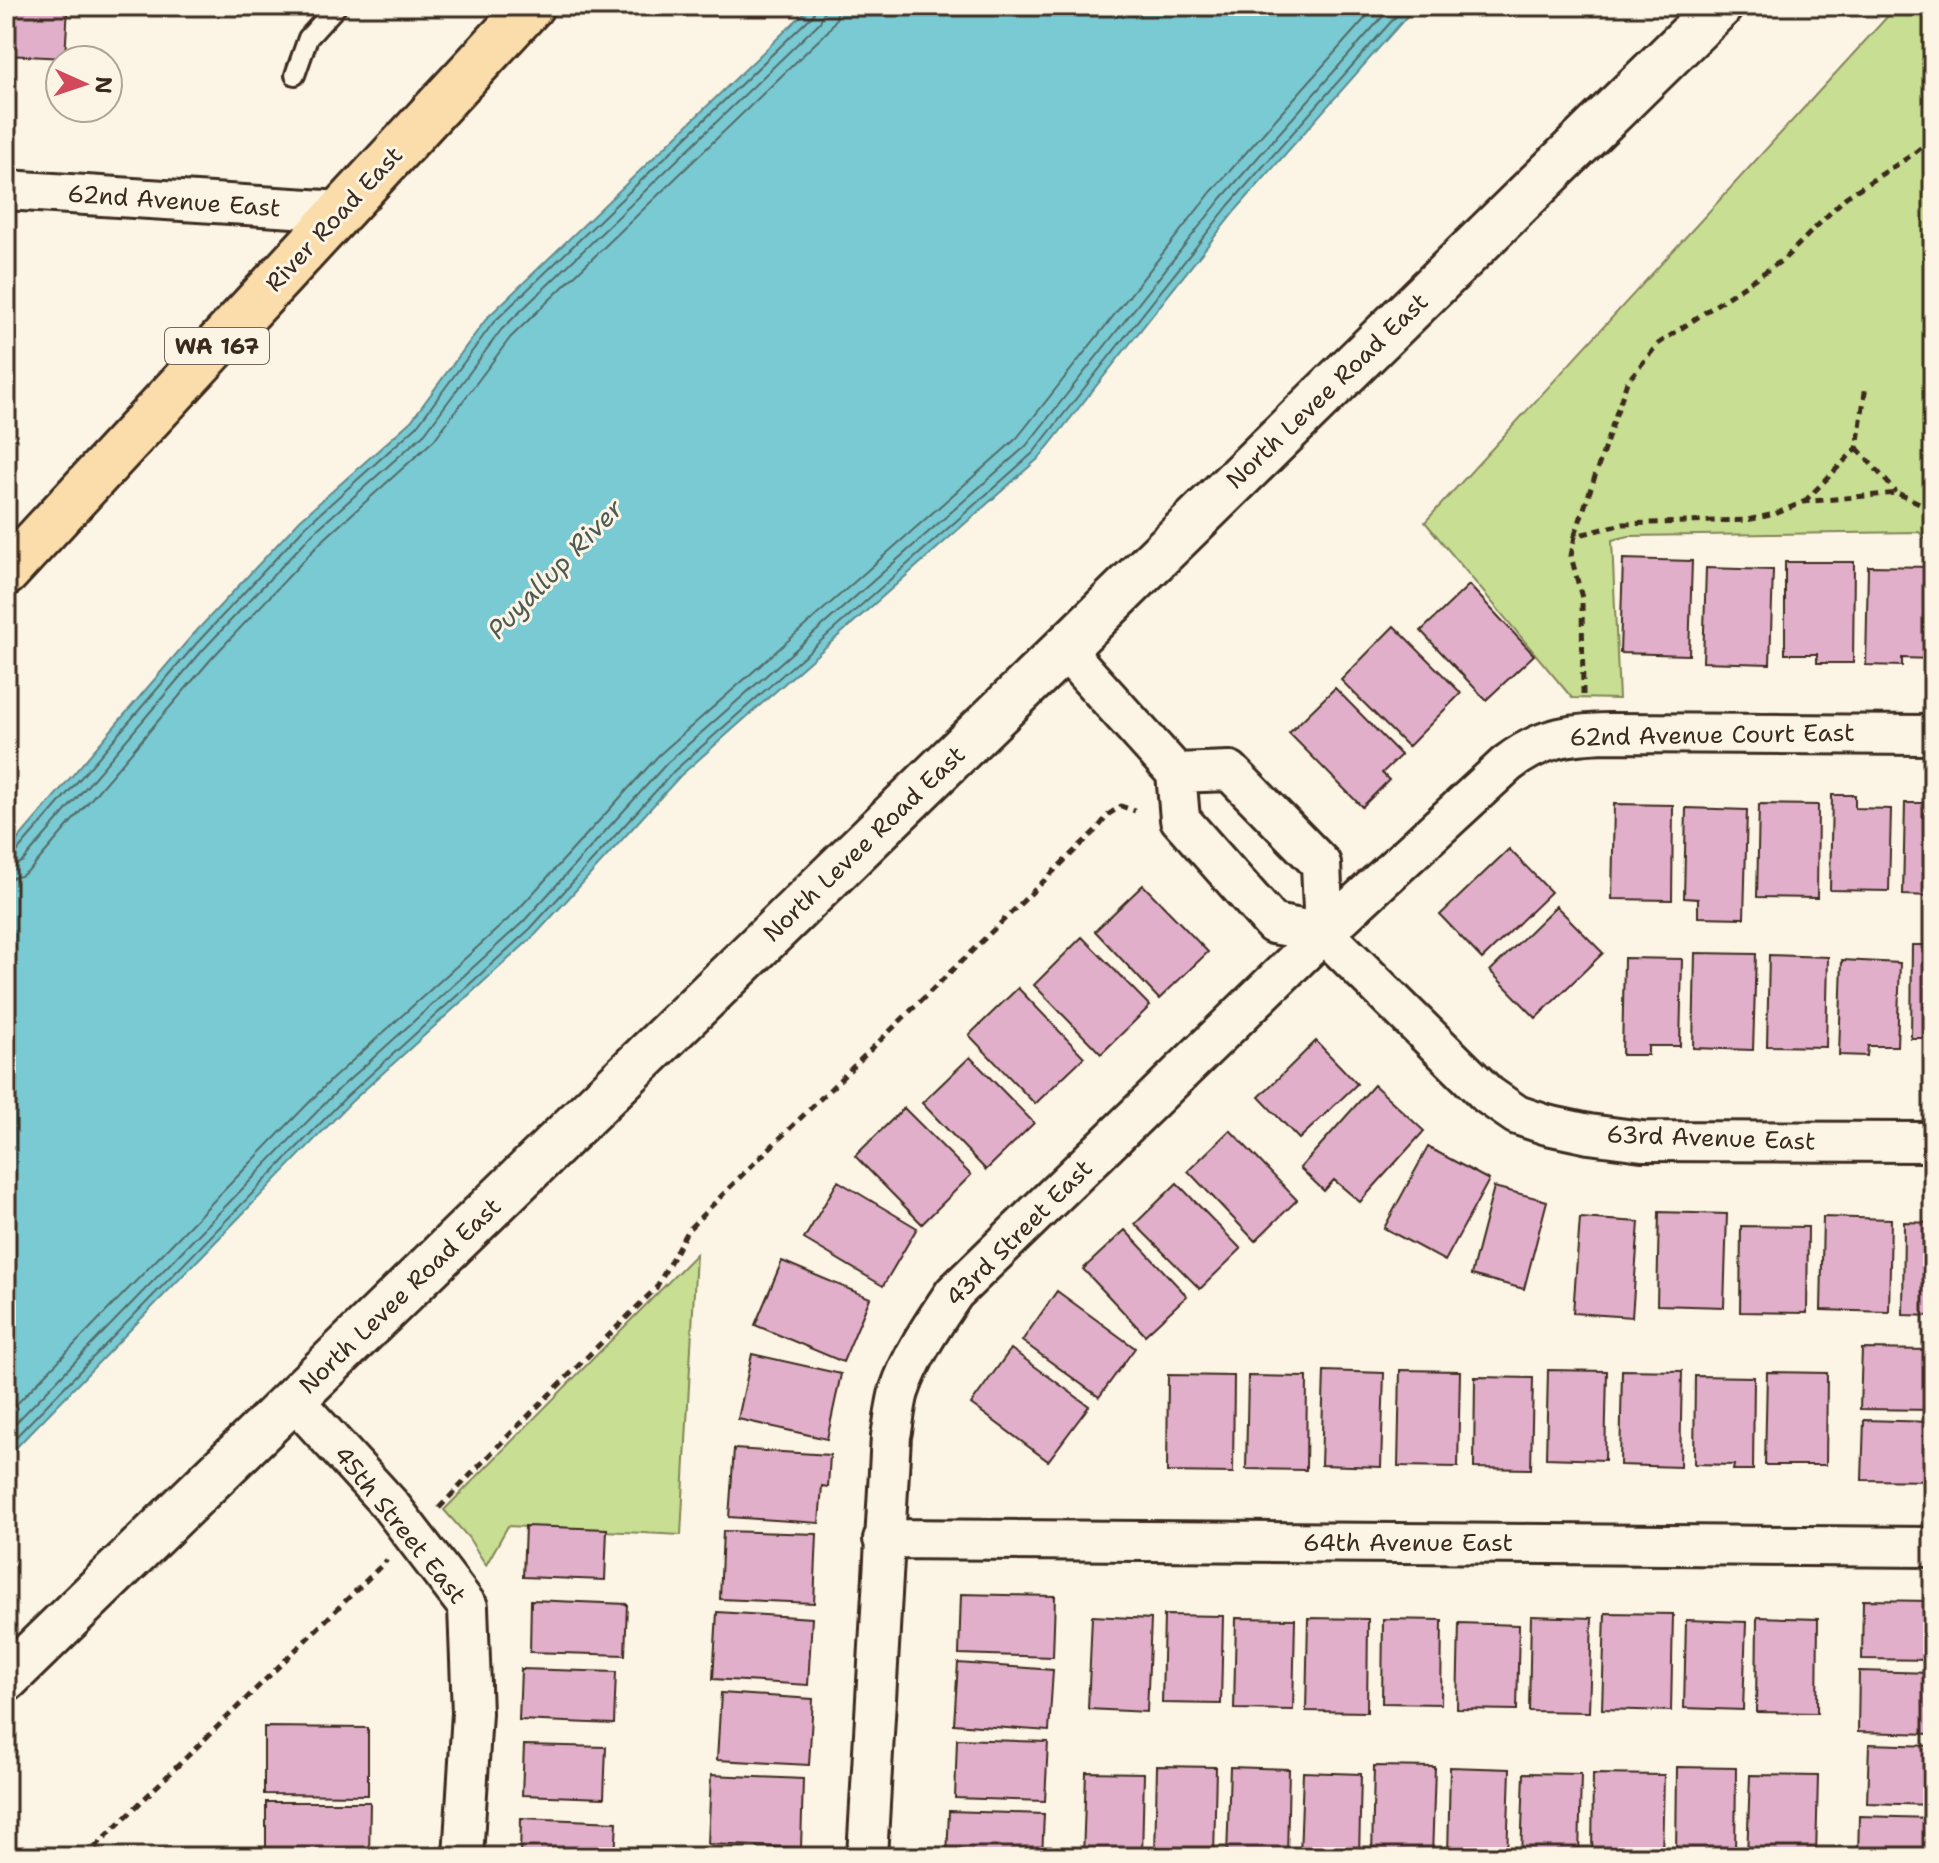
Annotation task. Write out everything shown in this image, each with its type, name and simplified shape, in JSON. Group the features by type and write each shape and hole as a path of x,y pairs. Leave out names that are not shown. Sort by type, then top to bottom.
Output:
{"main road":[{"name":"River Road East","path":"6,573 531,6"}],"street":[{"name":"North Levee Road East","path":"6,1679 1720,6"},
{"name":"62nd Avenue East","path":"6,190 342,211"},
{"path":"1064,649 1176,773 1180,819 1273,924 1324,933 1321,864 1230,771 1176,773"},
{"name":"62nd Avenue Court East","path":"1324,933 1507,764 1529,747 1557,737 1584,734 1933,735"},
{"name":"63rd Avenue East","path":"1324,933 1488,1095 1517,1115 1589,1134 1642,1141 1933,1142"},
{"name":"43rd Street East","path":"867,1857 891,1436 899,1394 932,1325 954,1293 1324,933"},
{"name":"45th Street East","path":"293,1399 390,1505 468,1607 472,1713 463,1857"},
{"name":"64th Avenue East","path":"883,1539 1933,1547"}],"lane":[{"path":"295,75 308,38 337,6"}],"path":[{"path":"1584,734 1582,598 1571,556 1627,382 1658,344 1784,259 1846,197 1933,138"},
{"path":"1803,502 1857,448 1866,385"},
{"path":"1857,448 1897,493 1933,509"},
{"path":"1575,536 1623,524 1747,520 1775,514 1803,502 1897,493"},
{"path":"85,1857 413,1536 656,1288 687,1231 697,1221 1109,814 1121,806 1135,811"}],"green space":[{"path":"1897,6 1933,6 1933,546 1919,532 1629,536 1612,540 1619,699 1572,698 1425,522"},
{"path":"696,1254 681,1535 508,1526 486,1565 468,1537 444,1510"}],"water":[{"name":"Puyallup River","path":"811,6 1416,6 1235,211 1039,458 680,776 536,934 351,1102 6,1458 6,853 190,638 300,520 411,421 487,318"}],"building":[{"path":"6,6 68,6 66,44 44,44 44,57 6,55"},
{"path":"1623,559 1692,561 1689,655 1620,653"},
{"path":"1785,562 1854,562 1853,663 1817,663 1817,654 1785,654"},
{"path":"1868,566 1933,567 1933,659 1902,658 1902,666 1866,665"},
{"path":"1706,568 1773,570 1770,664 1703,662"},
{"path":"1469,585 1534,655 1486,700 1421,631"},
{"path":"1394,626 1461,693 1408,747 1341,680"},
{"path":"1335,688 1401,755 1382,773 1389,780 1362,807 1289,733"},
{"path":"1832,795 1855,795 1855,808 1891,809 1889,891 1830,890"},
{"path":"1905,803 1933,803 1933,896 1903,895"},
{"path":"1614,804 1673,805 1672,900 1612,899"},
{"path":"1759,804 1818,805 1817,898 1757,897"},
{"path":"1686,808 1747,810 1744,918 1698,917 1698,899 1684,898"},
{"path":"1509,849 1551,892 1482,959 1440,915"},
{"path":"1143,885 1208,952 1159,999 1095,931"},
{"path":"1556,906 1603,953 1536,1018 1490,971"},
{"path":"1082,937 1150,1006 1101,1054 1034,985"},
{"path":"1912,945 1933,945 1933,1038 1911,1038"},
{"path":"1695,953 1756,954 1753,1050 1693,1048"},
{"path":"1769,955 1828,957 1826,1047 1767,1046"},
{"path":"1624,958 1682,959 1680,1046 1648,1046 1648,1055 1622,1055"},
{"path":"1842,960 1900,963 1897,1046 1868,1046 1867,1056 1839,1055"},
{"path":"1018,988 1084,1057 1035,1104 969,1035"},
{"path":"1316,1041 1357,1084 1299,1139 1259,1097"},
{"path":"970,1057 1034,1123 986,1170 922,1103"},
{"path":"1374,1085 1424,1131 1360,1202 1334,1180 1324,1191 1300,1168"},
{"path":"904,1108 971,1175 922,1224 855,1156"},
{"path":"1230,1130 1297,1200 1255,1241 1188,1171"},
{"path":"1428,1147 1489,1180 1445,1261 1384,1228"},
{"path":"838,1181 917,1228 883,1286 804,1239"},
{"path":"1177,1183 1241,1249 1200,1289 1135,1224"},
{"path":"1494,1187 1547,1201 1524,1289 1471,1275"},
{"path":"1659,1212 1727,1214 1724,1307 1657,1305"},
{"path":"1823,1217 1891,1219 1889,1312 1821,1310"},
{"path":"1580,1218 1639,1222 1632,1317 1573,1313"},
{"path":"1904,1222 1933,1223 1933,1316 1903,1315"},
{"path":"1741,1226 1808,1227 1807,1313 1740,1312"},
{"path":"1125,1230 1187,1296 1145,1335 1083,1269"},
{"path":"782,1261 870,1298 843,1362 755,1325"},
{"path":"1057,1291 1135,1348 1099,1397 1022,1341"},
{"path":"1011,1349 1089,1406 1048,1461 971,1404"},
{"path":"1862,1349 1933,1350 1933,1410 1860,1409"},
{"path":"752,1354 841,1374 827,1439 738,1419"},
{"path":"1400,1370 1460,1371 1458,1467 1398,1466"},
{"path":"1548,1370 1607,1371 1605,1460 1546,1458"},
{"path":"1622,1370 1682,1371 1680,1467 1620,1465"},
{"path":"1324,1371 1384,1373 1381,1467 1321,1465"},
{"path":"1767,1372 1827,1373 1826,1465 1765,1465"},
{"path":"1168,1375 1234,1376 1233,1473 1167,1472"},
{"path":"1248,1376 1307,1377 1306,1470 1246,1469"},
{"path":"1695,1376 1754,1377 1753,1470 1733,1470 1734,1465 1694,1464"},
{"path":"1475,1377 1533,1378 1531,1469 1474,1468"},
{"path":"1864,1420 1933,1422 1933,1481 1862,1480"},
{"path":"734,1449 830,1455 828,1487 822,1486 819,1523 729,1517"},
{"path":"525,1526 607,1529 605,1580 523,1577"},
{"path":"723,1531 817,1534 814,1603 720,1599"},
{"path":"961,1594 1055,1596 1053,1657 959,1654"},
{"path":"531,1600 627,1604 625,1655 530,1652"},
{"path":"1863,1600 1933,1601 1933,1660 1862,1659"},
{"path":"717,1612 812,1618 808,1685 713,1679"},
{"path":"1605,1613 1673,1614 1671,1711 1602,1709"},
{"path":"1164,1615 1223,1616 1221,1704 1162,1703"},
{"path":"1092,1616 1151,1619 1147,1712 1088,1709"},
{"path":"1531,1616 1592,1618 1589,1712 1529,1711"},
{"path":"1757,1617 1818,1619 1817,1713 1756,1712"},
{"path":"1236,1618 1295,1619 1293,1710 1234,1709"},
{"path":"1308,1618 1368,1619 1367,1712 1306,1711"},
{"path":"1383,1619 1442,1620 1441,1704 1382,1703"},
{"path":"1686,1620 1746,1622 1743,1710 1684,1708"},
{"path":"1459,1623 1519,1625 1517,1710 1457,1709"},
{"path":"958,1663 1053,1670 1049,1731 954,1724"},
{"path":"521,1669 616,1672 614,1724 519,1720"},
{"path":"1859,1671 1933,1673 1933,1734 1858,1732"},
{"path":"721,1693 813,1699 809,1765 717,1760"},
{"path":"264,1727 368,1728 368,1795 264,1794"},
{"path":"957,1739 1048,1742 1045,1801 955,1798"},
{"path":"1869,1744 1933,1746 1933,1805 1867,1803"},
{"path":"524,1745 606,1747 604,1798 522,1795"},
{"path":"1157,1766 1216,1767 1214,1857 1155,1857"},
{"path":"1374,1766 1435,1767 1432,1857 1372,1857"},
{"path":"1230,1767 1289,1769 1287,1857 1227,1857"},
{"path":"1450,1767 1510,1769 1507,1857 1448,1857"},
{"path":"1677,1767 1736,1768 1735,1857 1676,1857"},
{"path":"1086,1772 1144,1773 1142,1857 1083,1857"},
{"path":"1303,1772 1361,1774 1359,1857 1300,1857"},
{"path":"1524,1773 1581,1774 1579,1857 1521,1857"},
{"path":"1593,1774 1664,1775 1662,1857 1592,1857"},
{"path":"711,1775 803,1779 801,1848 708,1844"},
{"path":"1750,1775 1818,1776 1816,1857 1747,1857"},
{"path":"266,1802 370,1802 369,1857 266,1857"},
{"path":"949,1811 1044,1814 1042,1857 947,1857"},
{"path":"1859,1816 1933,1818 1933,1857 1858,1857"},
{"path":"521,1818 617,1822 615,1857 520,1857"}]}
